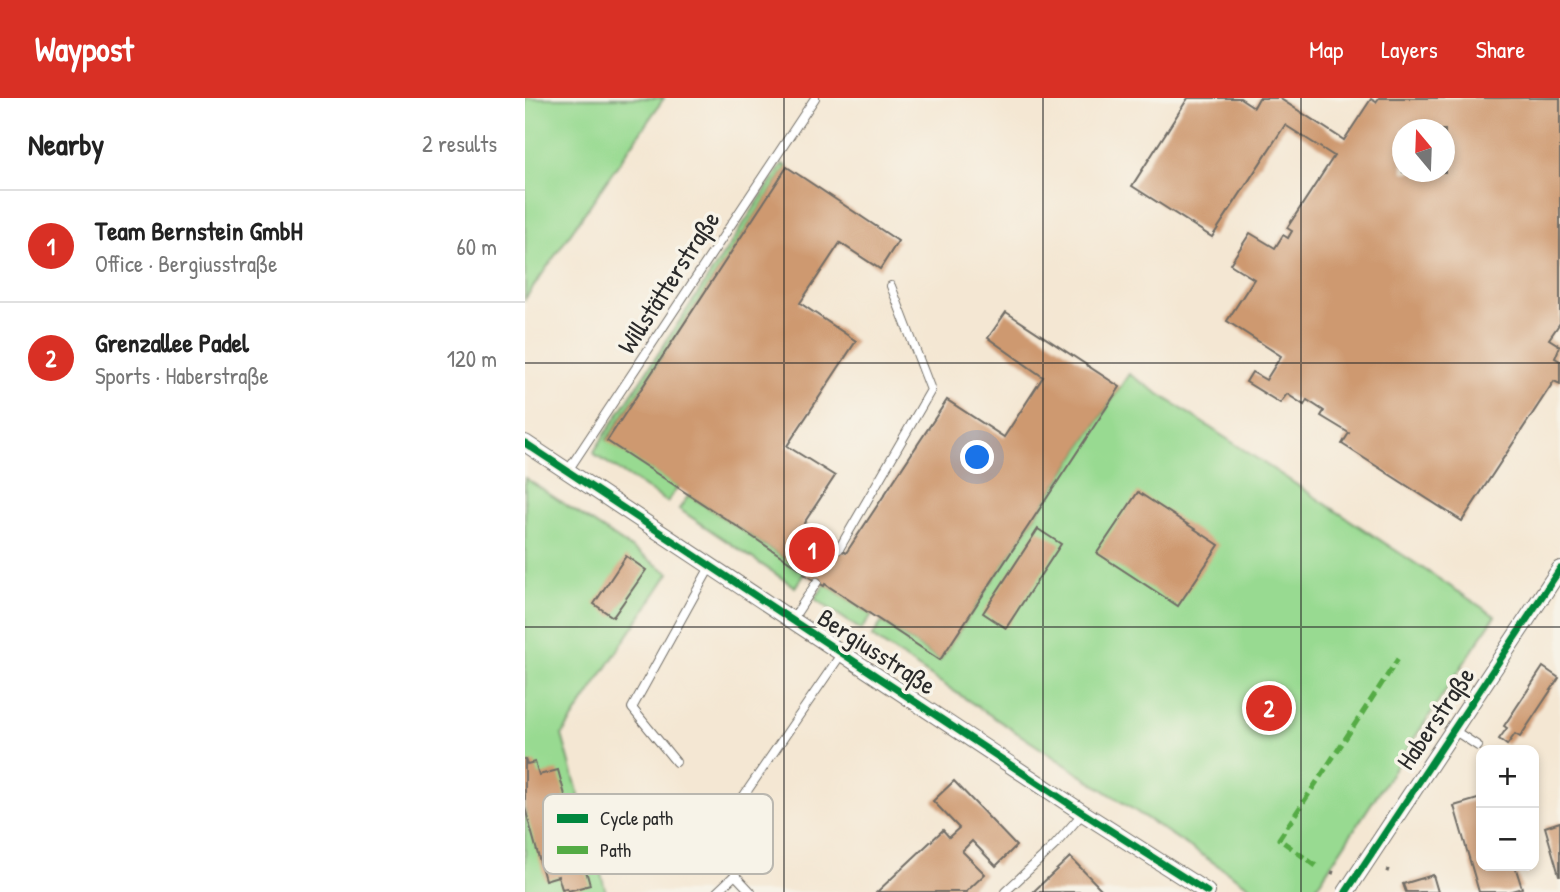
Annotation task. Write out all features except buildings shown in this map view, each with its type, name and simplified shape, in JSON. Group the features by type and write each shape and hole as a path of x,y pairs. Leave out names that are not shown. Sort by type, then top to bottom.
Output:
{"street":[{"name":"Bergiusstraße","path":"525,443 1083,813 1207,892"},
{"name":"Haberstraße","path":"1346,892 1560,569"}],"lane":[{"name":"Willstätterstraße","path":"567,472 815,98"},
{"path":"839,549 931,390 891,286"},
{"path":"675,762 632,708 710,567"},
{"path":"792,620 817,582"},
{"path":"745,794 842,653"},
{"path":"1452,729 1476,745"},
{"path":"1005,892 1054,846 1083,813"},
{"path":"717,892 735,875 751,892"}],"green space":[{"path":"525,98 664,98 525,299"},
{"path":"783,164 787,167 607,440 678,487 667,502 597,456 595,450"},
{"path":"1129,374 1495,616 1313,892 1258,892 872,637 882,622 940,660"},
{"path":"525,478 669,573 562,735 579,794 543,794 543,874 601,874 606,892 525,892"},
{"path":"689,495 805,572 795,587 679,509"},
{"path":"825,584 872,615 861,630 815,599"}],"marked path":[{"path":"1316,866 1279,839 1398,659"}],"cycle path":[{"path":"525,443 1083,813 1207,892"},
{"path":"1346,892 1560,569"}],"place":[{"name":"Team Bernstein GmbH","path":"812,550"},
{"name":"Grenzallee Padel","path":"1269,708"}]}
